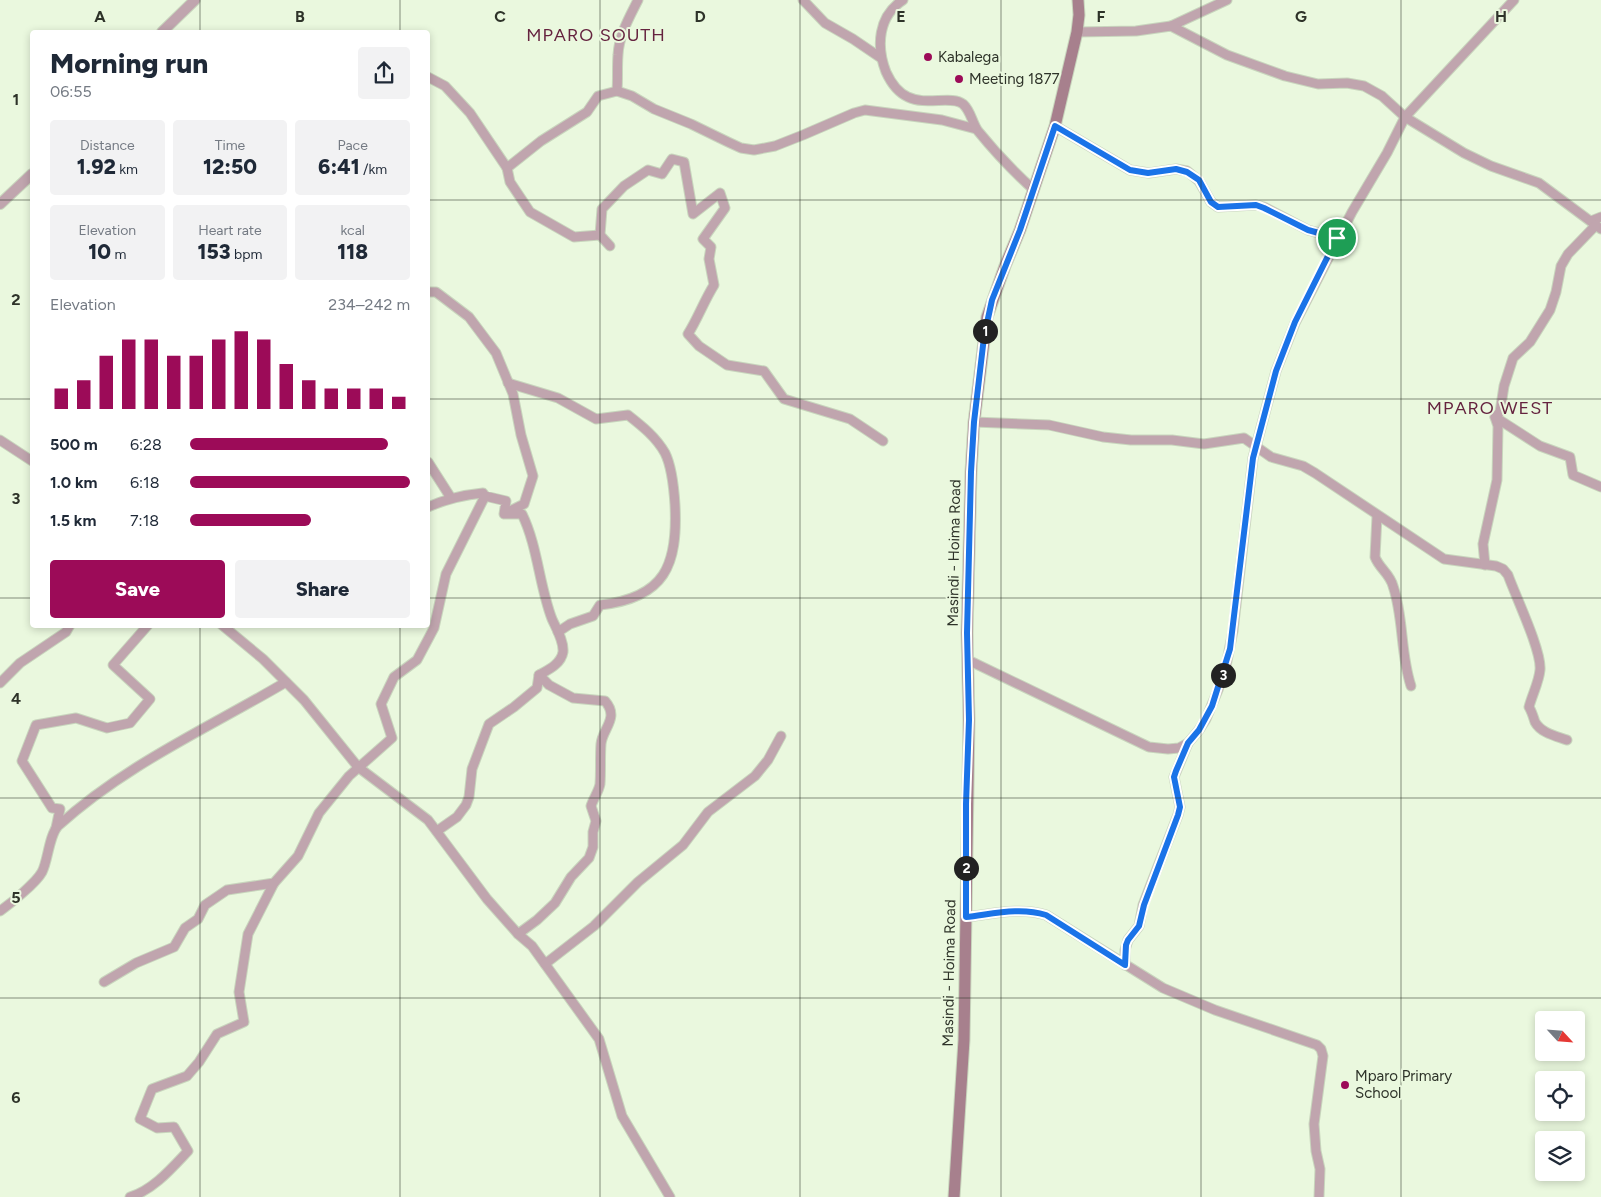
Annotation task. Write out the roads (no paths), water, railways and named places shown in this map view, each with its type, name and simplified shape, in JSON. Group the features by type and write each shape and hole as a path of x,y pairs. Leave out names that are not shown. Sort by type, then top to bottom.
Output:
{"main road":[{"name":"Masindi - Hoima Road","path":"954,1197 964,1040 970,507 974,422 987,317 1034,190 1055,126 1077,32 1078,0"},
{"name":"Masindi - Hoima Road","path":"1079,14 1084,6 1084,0"}],"street":[{"path":"164,30 195,0"},
{"path":"616,91 618,54 621,39 626,23 638,0"},
{"path":"803,0 825,23 881,58"},
{"path":"903,0 894,7 885,20 881,31 881,58 889,78 900,93 910,99 929,102 956,100 967,108 976,129 1019,178 1034,190"},
{"path":"1077,32 1136,31 1171,26 1227,0"},
{"path":"1125,965 1126,945 1139,926 1144,905 1178,815 1179,800 1174,777 1188,743 1199,730 1212,706 1230,649 1253,458 1276,371 1295,322 1337,238 1387,153 1405,117 1514,0"},
{"path":"1171,26 1227,54 1285,76 1318,84 1347,83 1364,86 1382,96 1405,117 1464,153 1491,166 1539,183 1596,225"},
{"path":"430,78 445,86 470,113 507,168 510,182 530,212 574,237 600,236 610,246"},
{"path":"507,168 541,141 587,112 598,96 616,91 632,96 654,109 742,148 754,150 775,146 865,110 942,120 976,129"},
{"path":"1055,126 1130,170 1148,173 1176,169 1187,172 1199,180 1211,202 1218,207 1256,205 1308,230 1337,238"},
{"path":"600,236 602,209 624,186 648,170 662,174 672,160 684,162 693,214 720,193 725,208 703,240 711,247 709,259 714,285 701,306 697,319 688,334 699,346 728,365 764,371 784,399 850,419 883,441"},
{"path":"2,198 30,176"},
{"path":"1495,417 1500,412 1504,386 1514,358 1530,342 1550,310 1561,266 1568,254 1596,225 1601,217"},
{"path":"430,292 436,292 469,317 496,352 513,394 521,435 533,476 524,504 504,514"},
{"path":"508,383 558,398 596,419 628,415 648,431 665,454 674,485 676,529 672,558 660,580 637,597 620,603 600,605 593,616 570,624 558,632"},
{"path":"1495,417 1540,446 1570,457 1573,475 1601,487"},
{"path":"1485,565 1483,544 1497,480 1498,426 1495,417"},
{"path":"974,422 1049,425 1103,437 1131,440 1172,440 1204,444 1244,438 1271,457 1303,466 1315,473 1444,559 1496,566 1503,569 1508,575 1536,649 1540,670 1529,707 1534,714 1535,722 1547,733 1567,740"},
{"path":"0,440 30,460"},
{"path":"430,465 451,498"},
{"path":"430,506 467,494 484,494 506,501 504,514"},
{"path":"130,1197 140,1194 165,1175 188,1151 174,1126 157,1128 140,1119 152,1088 187,1076 199,1062 217,1034 244,1022 239,992 248,934 274,883 298,856 319,813 348,776 392,738 381,704 394,678 417,660 434,628 446,574 486,496"},
{"path":"504,514 522,514 530,530 546,603 562,643 563,651 555,666 539,675"},
{"path":"1377,516 1375,557 1394,587 1404,658 1411,686"},
{"path":"0,683 20,663 66,632 68,628"},
{"path":"0,911 10,904 41,873 56,828 60,809 52,808 22,761 36,725 76,718 107,728 130,723 150,699 112,665 145,628"},
{"path":"226,628 263,659 304,700 358,767 428,820 487,899 518,934 532,946 598,1039 622,1116 670,1197"},
{"path":"968,660 1141,744 1156,749 1168,750 1179,748 1188,743"},
{"path":"437,830 457,817 466,805 469,797 472,769 489,724 537,688 539,675"},
{"path":"518,934 555,903 571,877 589,858 592,852 596,821 591,806 600,785 601,743 611,717 610,706 605,701 573,698 549,685 539,675"},
{"path":"56,828 106,786 286,682"},
{"path":"545,964 594,926 638,882 683,845 695,832 708,812 755,776 768,760 781,736"},
{"path":"104,982 136,963 174,946 186,928 198,919 205,906 227,890 274,883"},
{"path":"966,917 1022,910 1046,915 1163,988 1215,1010 1317,1045 1323,1056 1314,1124 1316,1151 1320,1169 1319,1197"}],"place":[{"name":"Kabalega","path":"928,57"},
{"name":"Meeting 1877","path":"959,79"},
{"name":"Mparo Primary School","path":"1345,1085"}],"district":[{"name":"MPARO SOUTH","path":"596,35"},
{"name":"MPARO WEST","path":"1490,408"}]}
